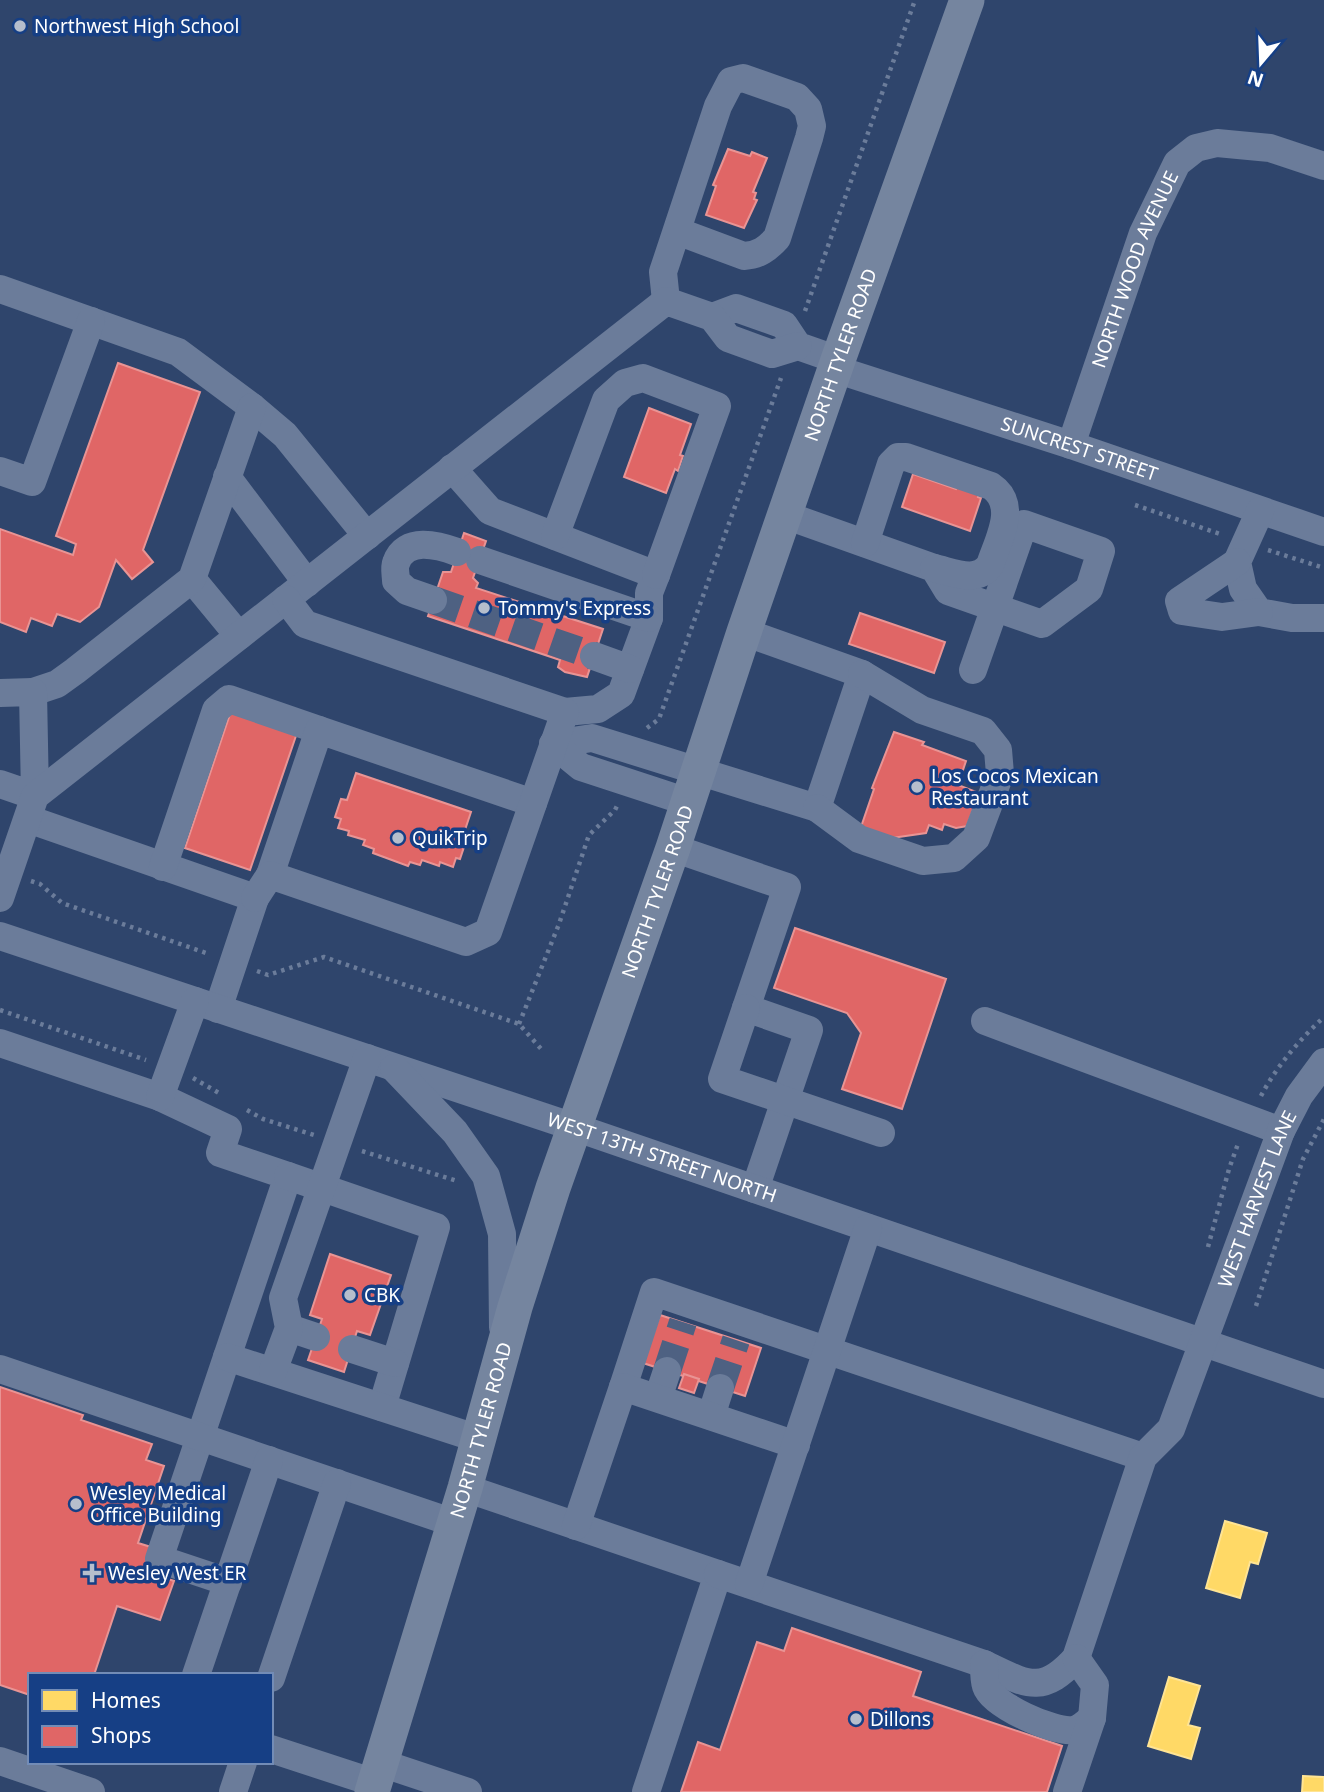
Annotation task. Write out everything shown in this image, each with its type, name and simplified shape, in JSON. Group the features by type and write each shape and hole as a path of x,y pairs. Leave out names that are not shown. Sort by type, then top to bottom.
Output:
{"main road":[{"name":"NORTH TYLER ROAD","path":"376,1779 465,1488 504,1348 574,1127 673,848 837,364 967,0"}],"street":[{"path":"666,300 663,272 718,106 731,81 743,78 797,97 808,109 812,126 776,238 755,256 744,256 677,231"},
{"name":"NORTH WOOD AVENUE","path":"1071,445 1143,233 1177,163 1196,148 1217,143 1270,148 1324,166"},
{"path":"0,289 178,352 285,435 367,536"},
{"path":"666,300 712,317 728,338 772,354 795,345"},
{"path":"32,808 239,636 666,300"},
{"path":"0,471 32,482 91,321"},
{"name":"SUNCREST STREET","path":"795,345 837,364 1324,532"},
{"path":"581,368 606,400"},
{"path":"228,477 297,591 305,624 565,712 598,709 621,694 649,618 649,593 717,406 643,378 625,383 606,400 555,536"},
{"path":"0,694 33,692 57,684 192,579 252,407"},
{"path":"785,515 865,544 934,568 970,577 986,571 990,565 1006,517 1004,499 991,486 906,457 898,457 891,464 865,544"},
{"path":"452,468 490,511 656,575"},
{"path":"1260,511 1237,562 1179,601 1182,611 1222,617 1259,612 1292,618 1324,618"},
{"path":"433,600 407,591 396,581 395,564 406,549 421,544 436,544 649,618"},
{"path":"1237,562 1243,589 1259,612"},
{"path":"934,568 948,591 994,607 973,670"},
{"path":"192,579 239,636"},
{"path":"554,744 581,767 625,782 693,786 817,808 859,839 923,861 954,858 976,838 1000,774 998,750 983,731 922,710 862,674 744,632"},
{"path":"594,656 630,668"},
{"path":"817,808 862,674"},
{"path":"0,898 32,808 33,692"},
{"path":"163,867 216,710 229,699 533,803"},
{"path":"0,784 32,808 163,867 263,887 466,942 488,932 565,712"},
{"path":"160,1097 170,1068 206,1005 263,887 319,730"},
{"path":"554,744 592,738 637,751 693,786"},
{"path":"673,848 787,887 722,1079 881,1133"},
{"name":"WEST 13TH STREET NORTH","path":"0,936 574,1127 1324,1384"},
{"path":"746,1008 808,1030 755,1189"},
{"path":"985,1021 1281,1131"},
{"path":"0,1043 160,1097 228,1129 220,1153 436,1227 382,1407"},
{"path":"273,1371 289,1328 283,1297 320,1188 337,1142 380,1062 455,1132 486,1176 502,1234 504,1348"},
{"name":"WEST HARVEST LANE","path":"1143,1457 1171,1429 1281,1131 1299,1096 1324,1062"},
{"path":"228,1582 159,1559 288,1176"},
{"path":"749,1584 869,1228"},
{"path":"465,1488 576,1526 984,1664 1021,1682 1042,1684 1062,1674 1076,1658 1143,1457 827,1351 739,1331 686,1313 654,1292 576,1526"},
{"path":"289,1328 316,1337"},
{"path":"352,1349 396,1363"},
{"path":"227,1357 479,1439"},
{"path":"0,1369 454,1523"},
{"path":"658,1398 667,1371"},
{"path":"623,1387 796,1445"},
{"path":"711,1416 720,1388"},
{"path":"197,1673 269,1460"},
{"path":"273,1673 337,1483"},
{"path":"646,1792 718,1574"},
{"path":"1067,1792 1092,1718 1095,1685 1076,1658"},
{"path":"984,1664 986,1688 994,1697 1026,1717 1055,1729 1075,1730 1092,1718"},
{"path":"273,1750 376,1779 468,1792"},
{"path":"0,1761 91,1792"},
{"path":"233,1792 242,1764"}],"path":[{"path":"637,751 644,730 659,719 795,345 915,0"},
{"path":"544,1051 520,1024 559,925 589,835 615,810 625,782"},
{"path":"0,1010 186,1074 230,1100"},
{"path":"241,1106 263,1119 468,1185"},
{"path":"1256,1306 1303,1159 1324,1119"}],"building: Homes":[{"path":"1225,1521 1267,1533 1258,1564 1250,1562 1240,1598 1206,1588"},
{"path":"1169,1677 1200,1686 1188,1725 1200,1728 1191,1759 1148,1746"},
{"path":"1303,1776 1324,1777 1324,1792 1302,1792"}],"building: Shops":[{"path":"728,149 750,156 752,152 767,158 753,192 756,193 754,199 757,200 744,228 706,215 716,186 713,185"},
{"path":"118,363 200,392 143,550 153,562 132,579 116,560 99,607 80,622 57,614 52,626 31,618 26,632 0,622 0,529 73,555 76,544 56,536"},
{"path":"649,408 691,424 680,455 683,456 678,471 675,469 666,493 624,477"},
{"path":"913,474 956,489 958,484 980,491 978,497 981,498 970,531 902,507"},
{"name":"Tommy's Express","path":"464,533 486,541 473,578 478,583 476,588 603,629 587,677 565,672 558,667 560,660 428,616 443,572 451,572"},
{"path":"860,613 945,642 934,673 849,644"},
{"path":"231,711 297,733 250,870 185,848"},
{"name":"Los Cocos Mexican Restaurant","path":"894,732 966,761 958,785 979,793 967,826 956,828 944,824 942,830 929,825 926,833 885,839 860,830 874,789 872,788"},
{"path":"356,773 471,812 462,839 466,841 460,859 456,858 453,867 440,862 439,866 422,860 420,865 410,862 408,866 373,853 374,849 363,845 365,840 348,835 349,831 338,828 341,819 335,817 341,799 347,800"},
{"path":"795,928 946,979 902,1109 842,1089 861,1033 847,1013 774,988"},
{"name":"CBK","path":"330,1254 391,1275 370,1335 357,1331 344,1372 308,1360 322,1319 310,1315"},
{"path":"660,1315 761,1348 745,1396 643,1363"},
{"path":"684,1374 699,1379 694,1393 679,1388"},
{"name":"Wesley Medical Office Building","path":"0,1387 83,1415 81,1420 152,1444 146,1460 164,1466 138,1543 151,1547 143,1571 174,1581 160,1620 117,1606 95,1673 28,1673 28,1694 0,1685"},
{"name":"Dillons","path":"792,1628 921,1672 913,1696 1062,1746 1047,1792 681,1792 698,1742 720,1750 757,1642 784,1651"}],"tunnel":[{"path":"433,600 594,656"},
{"path":"667,1371 683,1322"},
{"path":"720,1388 736,1340"}],"place":[{"name":"Northwest High School","path":"20,26"},
{"name":"Tommy's Express","path":"484,608"},
{"name":"Los Cocos Mexican Restaurant","path":"917,787"},
{"name":"QuikTrip","path":"398,838"},
{"name":"CBK","path":"350,1295"},
{"name":"Wesley Medical Office Building","path":"76,1504"},
{"name":"Wesley West ER","path":"92,1573"},
{"name":"Dillons","path":"856,1719"}]}
